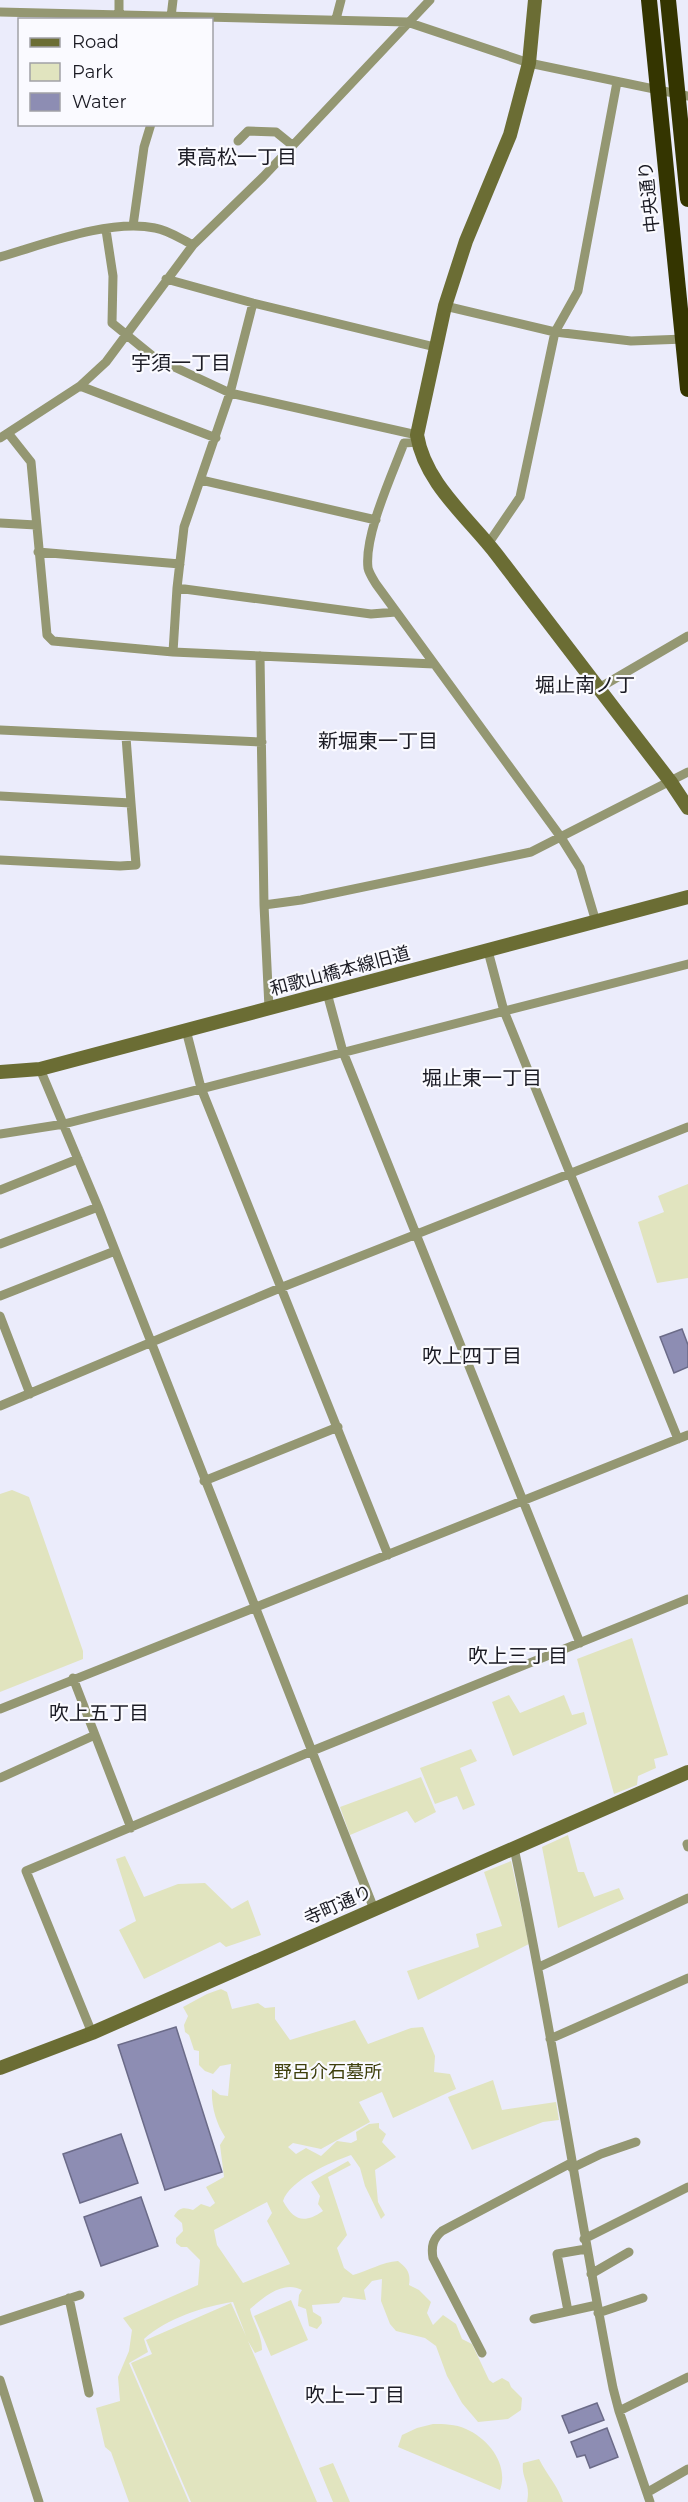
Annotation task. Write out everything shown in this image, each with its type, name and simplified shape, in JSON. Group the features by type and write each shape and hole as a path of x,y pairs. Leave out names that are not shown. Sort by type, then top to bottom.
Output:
{"highway":[{"name":"中央通り","path":"650,0 685,339 688,389"},
{"path":"668,0 683,95 688,199"}],"street":[{"path":"119,0 119,15"},
{"path":"171,16 173,0"},
{"path":"336,19 341,0"},
{"path":"430,0 264,177 193,245 106,362 80,386 4,436 31,462 47,635 53,641 173,652 434,663"},
{"path":"536,0 529,63 510,135 466,241 445,306 418,439 424,461 437,484 489,544 670,781 688,808"},
{"path":"0,12 407,22 529,63 683,95"},
{"path":"489,544 520,497 555,332 579,291 617,82"},
{"path":"133,226 144,147 150,126"},
{"path":"238,141 248,131 276,132 292,145"},
{"path":"0,257 79,233 133,226 155,228 193,245"},
{"path":"106,230 113,276 112,322 155,358 230,393 418,439"},
{"path":"166,279 253,303 435,347"},
{"path":"173,652 184,527 230,393 253,303"},
{"path":"445,306 555,332 631,341 685,339"},
{"path":"80,386 216,438"},
{"path":"418,439 404,443 376,520 368,551 368,570 396,612 560,836 580,868 596,922"},
{"path":"201,480 376,520"},
{"path":"0,523 36,525"},
{"path":"38,552 180,564"},
{"path":"177,588 371,614 396,612"},
{"path":"598,688 688,636"},
{"path":"260,656 264,905 269,1008"},
{"path":"0,730 262,742"},
{"path":"0,860 136,865 126,737"},
{"path":"264,905 301,900 531,852 688,772"},
{"path":"0,796 131,803"},
{"name":"和歌山橋本線旧道","path":"0,1072 40,1069 688,897"},
{"path":"488,951 504,1011 678,1439"},
{"path":"0,1134 64,1124 688,964"},
{"path":"327,993 343,1052 580,1643"},
{"path":"186,1030 201,1088 388,1555"},
{"path":"40,1069 98,1207 374,1909"},
{"path":"0,1406 280,1288 688,1127"},
{"path":"0,1190 78,1159"},
{"path":"0,1244 98,1207"},
{"path":"0,1296 115,1251"},
{"path":"0,1316 30,1394"},
{"path":"204,1481 338,1427"},
{"path":"0,1709 688,1435"},
{"path":"92,2033 26,1871 312,1751 688,1599"},
{"path":"73,1678 132,1828"},
{"path":"0,1778 95,1735"},
{"name":"寺町通り","path":"0,2068 92,2033 688,1772"},
{"path":"514,1848 539,1966 585,2244 619,2411 649,2497 688,2469"},
{"path":"539,1966 688,1898"},
{"path":"550,2039 688,1978"},
{"path":"482,2353 433,2258 431,2249 434,2241 442,2231 572,2166 636,2142"},
{"path":"568,2311 557,2254 585,2244 688,2187"},
{"path":"591,2274 629,2252"},
{"path":"0,2321 80,2295"},
{"path":"69,2298 89,2393"},
{"path":"534,2319 568,2311 598,2309 643,2298"},
{"path":"619,2411 688,2377"},
{"path":"0,2380 39,2502"}],"green space":[{"path":"688,1184 688,1278 657,1283 638,1222 664,1212 658,1196"},
{"path":"12,1490 29,1497 83,1651 83,1659 0,1692 0,1494"},
{"path":"632,1638 668,1755 654,1759 656,1768 638,1776 637,1785 614,1794 577,1659"},
{"path":"509,1695 520,1713 564,1695 572,1715 584,1712 587,1724 513,1756 492,1702"},
{"path":"471,1749 477,1761 460,1768 475,1805 463,1810 457,1796 435,1804 420,1768"},
{"path":"421,1777 436,1812 415,1823 407,1811 350,1835 340,1807"},
{"path":"568,1835 578,1872 584,1872 594,1897 619,1888 624,1899 558,1928 542,1847"},
{"path":"125,1856 144,1897 178,1884 205,1883 232,1909 248,1900 261,1935 226,1947 220,1942 144,1979 119,1930 136,1921 116,1859"},
{"path":"511,1861 529,1944 418,2000 407,1971 479,1947 476,1934 502,1926 484,1872"},
{"name":"野呂介石墓所","path":"221,1989 227,1992 232,2009 258,2003 265,2008 275,2007 275,2019 290,2040 355,2020 368,2044 411,2028 423,2027 435,2056 434,2072 450,2074 456,2089 393,2118 382,2092 359,2102 370,2122 321,2149 293,2143 288,2147 296,2154 306,2148 321,2156 337,2141 351,2143 357,2140 356,2132 369,2124 379,2123 379,2128 386,2134 382,2142 396,2157 375,2170 378,2202 385,2215 381,2219 365,2186 360,2168 351,2155 302,2179 287,2193 283,2201 291,2213 300,2218 310,2218 323,2211 318,2204 320,2196 311,2182 348,2161 351,2165 328,2177 347,2235 337,2248 344,2268 353,2275 398,2261 408,2271 409,2285 419,2290 431,2302 427,2313 433,2325 443,2315 456,2324 462,2339 472,2344 489,2380 493,2383 502,2378 509,2382 522,2398 521,2410 508,2419 478,2422 462,2403 447,2376 436,2346 425,2338 396,2331 390,2324 381,2301 382,2279 372,2281 364,2290 366,2300 343,2297 339,2303 312,2305 313,2312 321,2317 322,2323 317,2329 309,2326 306,2309 298,2306 302,2290 295,2287 281,2288 250,2309 261,2339 262,2350 255,2353 248,2341 317,2502 191,2502 131,2363 152,2354 146,2340 231,2303 246,2336 233,2302 198,2310 163,2325 144,2339 148,2352 129,2363 189,2502 129,2502 111,2452 105,2447 96,2408 120,2401 118,2377 129,2351 132,2330 123,2318 198,2285 200,2260 187,2247 181,2247 176,2243 176,2238 183,2231 182,2223 174,2216 182,2208 193,2210 201,2204 210,2207 215,2203 206,2187 224,2177 220,2145 225,2137 215,2114 212,2089 220,2095 228,2096 231,2064 220,2066 213,2074 205,2071 199,2065 199,2051 194,2050 189,2035 185,2032 184,2025 188,2016 183,2007","holes":["267,2202 272,2213 267,2221 290,2264 243,2283 217,2245 214,2230"]},
{"path":"493,2080 502,2110 556,2102 559,2120 543,2122 472,2150 448,2097"},
{"path":"291,2300 308,2340 271,2356 254,2316"},
{"path":"433,2424 462,2427 482,2439 499,2462 502,2471 500,2490 398,2447 402,2435"},
{"path":"539,2459 563,2502 527,2502 528,2490 523,2473 523,2463"},
{"path":"333,2463 350,2502 333,2502 319,2468"}],"water":[{"path":"682,1329 688,1345 688,1367 674,1373 660,1337"},
{"path":"176,2027 222,2172 165,2190 118,2045"},
{"path":"121,2134 138,2183 80,2203 63,2154"},
{"path":"141,2197 158,2246 101,2266 84,2217"},
{"path":"597,2403 604,2420 569,2433 562,2416"},
{"path":"607,2428 618,2457 590,2468 585,2455 577,2457 571,2442"}],"district":[{"name":"東高松一丁目","path":"237,157"},
{"name":"宇須一丁目","path":"181,363"},
{"name":"堀止南ノ丁","path":"585,685"},
{"name":"新堀東一丁目","path":"378,741"},
{"name":"堀止東一丁目","path":"482,1078"},
{"name":"吹上四丁目","path":"472,1356"},
{"name":"吹上三丁目","path":"518,1656"},
{"name":"吹上五丁目","path":"99,1713"},
{"name":"吹上一丁目","path":"355,2395"}]}
